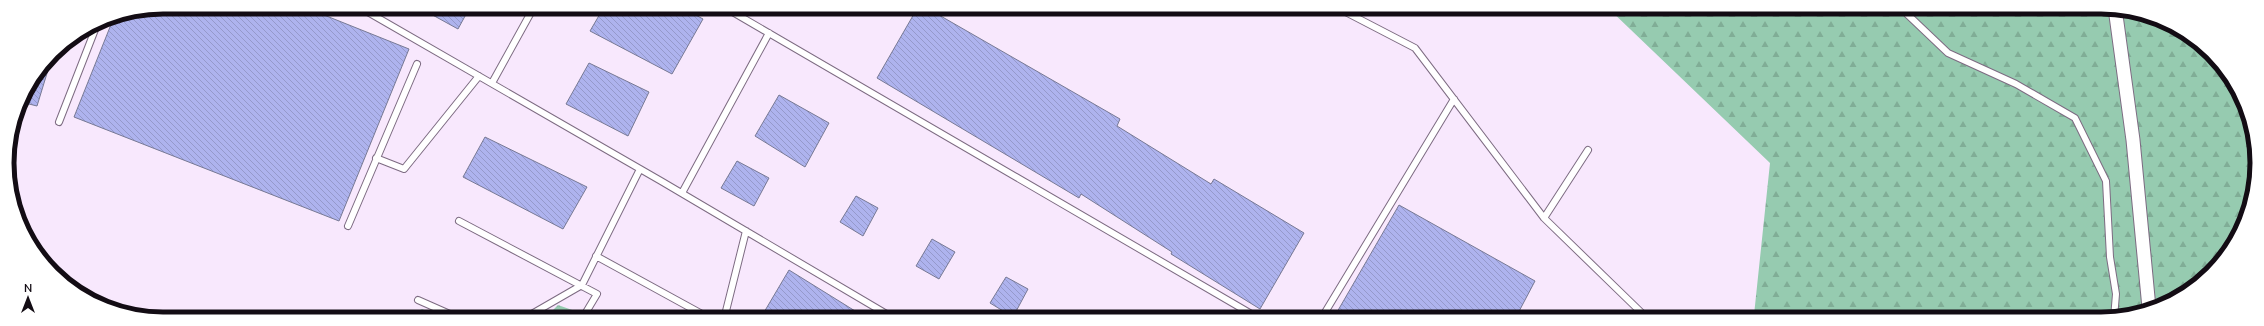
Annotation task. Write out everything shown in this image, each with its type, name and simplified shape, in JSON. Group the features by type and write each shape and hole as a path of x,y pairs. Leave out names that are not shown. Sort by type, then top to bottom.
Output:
{"street":[{"path":"2116,15 2133,140 2149,304"}],"lane":[{"path":"371,14 682,193 883,312"},
{"path":"492,83 530,14"},
{"path":"736,14 1248,312"},
{"path":"1350,14 1416,48 1544,218 1641,312"},
{"path":"1907,14 1948,53 2016,84 2075,118 2106,180 2110,257 2116,294 2115,312"},
{"path":"59,122 95,30"},
{"path":"682,193 769,33"},
{"path":"348,226 417,64"},
{"path":"376,158 404,169 479,76"},
{"path":"1325,312 1454,99"},
{"path":"1544,218 1588,150"},
{"path":"535,312 582,285 640,169"},
{"path":"458,221 597,294 586,312"},
{"path":"726,312 746,231"},
{"path":"596,256 698,312"},
{"path":"418,300 445,312"}],"green space":[{"path":"1614,14 2111,14 2140,19 2167,29 2184,39 2213,65 2225,80 2235,97 2245,124 2250,153 2250,173 2245,202 2239,220 2230,238 2219,254 2199,275 2184,287 2167,297 2140,307 2111,312 1754,312 1770,163"},
{"path":"558,305 575,311 574,312 551,312"},
{"path":"422,309 429,312 417,312"}],"building":[{"path":"153,14 322,14 409,49 339,221 74,117 112,23 124,19"},
{"path":"431,14 466,14 458,29"},
{"path":"600,14 694,14 703,19 672,74 590,31"},
{"path":"914,14 937,14 1120,119 1117,126 1211,184 1214,179 1304,233 1260,309 1171,254 1172,252 1081,194 1079,198 877,78"},
{"path":"589,63 649,92 628,136 566,104"},
{"path":"49,68 37,106 26,103 39,80"},
{"path":"779,95 829,123 805,167 755,136"},
{"path":"485,137 587,187 563,229 463,177"},
{"path":"737,161 769,178 754,206 721,188"},
{"path":"856,196 878,208 863,236 840,222"},
{"path":"1399,205 1535,281 1519,312 1337,312"},
{"path":"932,239 955,252 939,279 916,266"},
{"path":"789,270 857,312 764,312"},
{"path":"1006,277 1028,289 1016,312 1005,312 990,303"}]}
